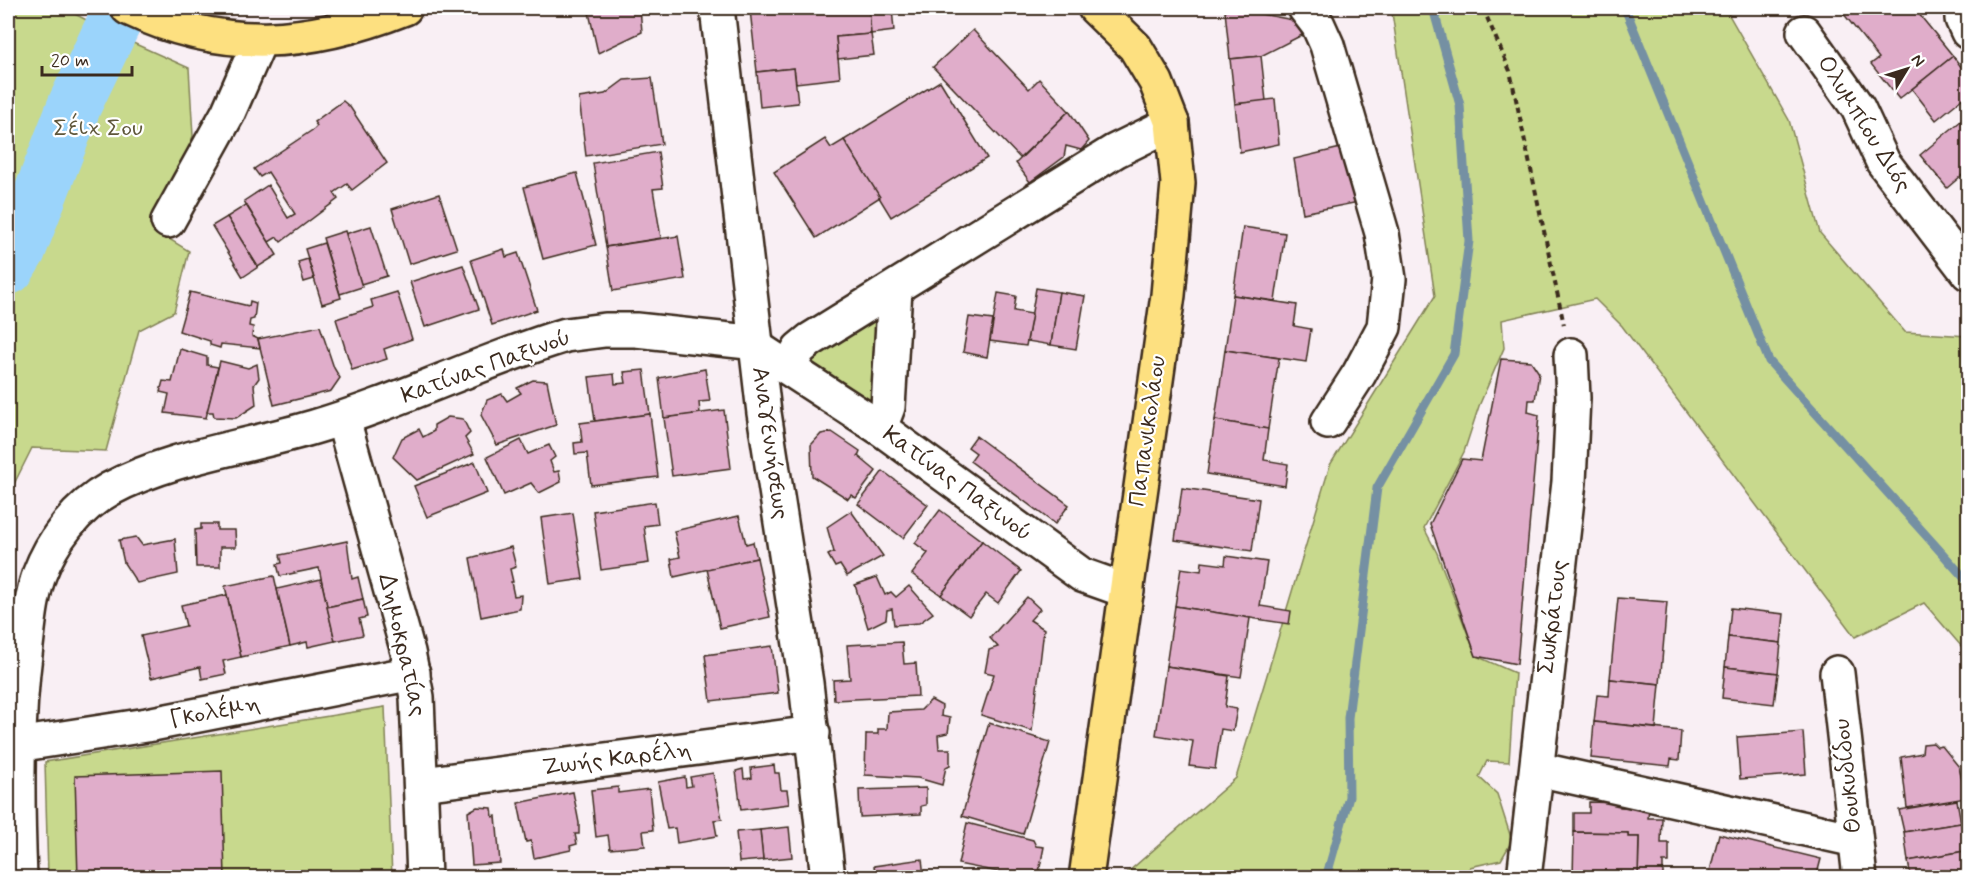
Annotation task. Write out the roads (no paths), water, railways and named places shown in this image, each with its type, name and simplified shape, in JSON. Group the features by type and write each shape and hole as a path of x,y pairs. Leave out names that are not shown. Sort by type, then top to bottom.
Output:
{"main road":[{"path":"128,8 162,22 210,36 260,40 341,28 405,8"},
{"name":"Παπανικολάου","path":"1086,878 1175,241 1178,183 1172,123 1156,82 1140,54 1116,25 1095,8"}],"street":[{"name":"Αναγεννήσεως","path":"717,8 756,346 813,734 828,878"},
{"path":"1305,8 1318,25 1327,45 1388,259 1389,299 1384,327 1359,374 1328,422"},
{"path":"1963,8 1962,19 1968,32"},
{"name":"Ολυμπίου Διός","path":"1804,32 1858,108 1883,162 1968,272"},
{"path":"168,221 228,114 260,40"},
{"path":"789,367 803,344 1115,151 1172,123"},
{"path":"880,428 888,407 895,289"},
{"name":"Κατίνας Παξινού","path":"20,878 17,746 24,656 34,593 57,539 78,514 111,489 150,472 343,418 566,334 636,330 742,340 756,346 880,428 1082,575 1127,591"},
{"name":"Σωκράτους","path":"1524,878 1551,622 1569,483 1573,398 1570,356"},
{"name":"Δημοκρατίας","path":"343,418 413,673 420,720 424,878"},
{"name":"Γκολέμη","path":"17,746 147,725 413,673"},
{"name":"Θουκυδίδου","path":"1837,674 1860,878"},
{"name":"Ζωής Καρέλη","path":"422,784 813,734"},
{"path":"1537,769 1855,840"}],"waterway":[{"path":"8,268 19,250 75,104 121,8"},
{"path":"1326,878 1349,797 1348,718 1377,488 1454,354 1469,241 1460,105 1433,8"},
{"path":"1622,8 1627,13 1769,361 1968,582"}],"park label":[{"name":"Σέιχ Σου","path":"98,128"}]}
